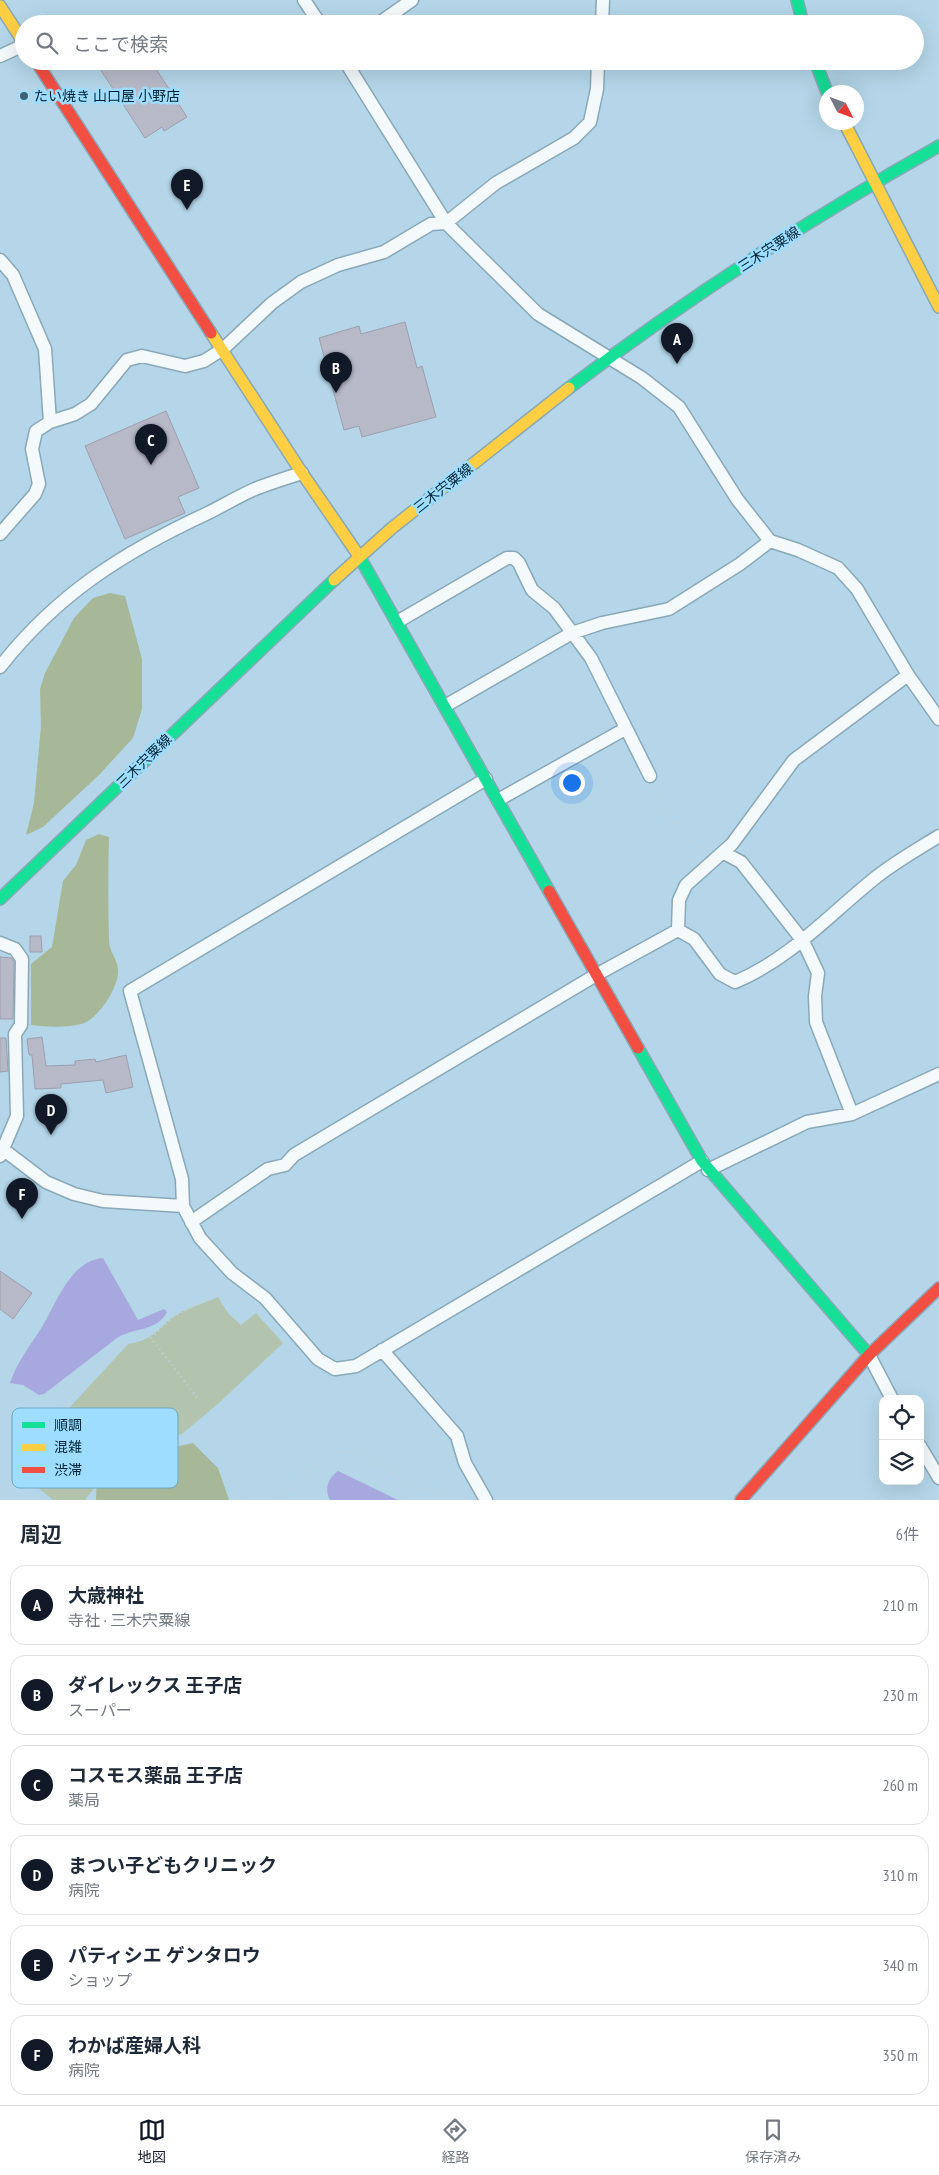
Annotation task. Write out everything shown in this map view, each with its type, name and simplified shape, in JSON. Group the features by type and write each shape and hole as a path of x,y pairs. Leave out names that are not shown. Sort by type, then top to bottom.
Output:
{"street":[{"path":"304,0 314,15"},
{"path":"391,15 412,0"},
{"path":"602,15 603,0"},
{"path":"797,0 800,15"},
{"path":"0,6 15,30"},
{"path":"0,56 15,48"},
{"path":"42,70 302,473 359,556 705,1166 870,1355 890,1395"},
{"path":"351,70 446,223 538,314 608,359 642,378 679,407 737,499 770,541 798,550 838,568 857,589 908,675 936,711"},
{"path":"0,534 35,494 39,484 32,449 36,431 50,422 75,414 91,404 127,360 142,356 185,366 204,361 223,350 272,303 301,282 338,265 384,252 432,224 446,223 496,183 574,138 590,122 597,89 598,70"},
{"path":"818,70 824,85"},
{"path":"848,130 939,307"},
{"name":"三木宍粟線","path":"0,898 359,556 608,359 762,252 876,181 939,146"},
{"path":"0,260 13,275 45,349 50,422"},
{"path":"0,667 24,637 72,591 108,566 140,546 255,489 302,473"},
{"path":"444,706 572,633 602,623 669,609 740,564 770,541"},
{"path":"397,622 507,558 514,558 519,563 532,590 554,608 591,658 650,776"},
{"path":"678,930 679,900 686,885 724,853 794,760 908,675"},
{"path":"498,800 625,729"},
{"path":"486,779 130,991 182,1179 183,1206 191,1222 200,1238 235,1276 264,1298 318,1358 335,1368 356,1366 705,1166 807,1122 852,1114 939,1074"},
{"path":"678,930 694,939 720,974 735,982 756,973 804,941 876,877 939,836"},
{"path":"724,853 740,862 804,941 818,973 815,996 816,1022 852,1114"},
{"path":"191,1222 268,1169 285,1165 294,1155 596,975 678,930"},
{"path":"0,943 16,949 22,959 21,1025 15,1034 16,1116 1,1151 46,1182 74,1194 103,1201 183,1206"},
{"path":"741,1500 870,1355 939,1288"},
{"path":"382,1350 457,1436 465,1463 486,1500"},
{"path":"924,1453 939,1478"}],"path":[{"path":"924,34 939,26"},
{"path":"650,776 663,806 680,834 696,844 724,853"},
{"path":"151,1338 173,1317 218,1293 235,1276"},
{"path":"63,1408 119,1346 142,1336 151,1338 199,1400"},
{"path":"277,1500 318,1463 336,1453 353,1452 417,1488 438,1491 465,1463"},
{"path":"0,1496 12,1477"}],"green space":[{"path":"110,593 125,596 142,659 142,709 133,738 99,775 43,827 26,835 34,803 41,726 40,689 45,673 74,618 93,598"},
{"path":"99,834 109,837 109,941 118,966 115,985 100,1010 88,1021 62,1027 31,1025 31,964 52,947 63,881 76,865 86,840"},
{"path":"218,1297 228,1313 241,1325 256,1313 283,1343 219,1403 178,1436 178,1408 69,1408 128,1344 151,1336 171,1319 187,1309"},
{"path":"193,1443 218,1468 229,1500 96,1500 96,1488 178,1488 178,1446"},
{"path":"38,1488 94,1488 85,1500 53,1500"}],"water":[{"path":"103,1258 138,1320 164,1309 167,1312 157,1323 117,1338 44,1394 39,1395 23,1385 10,1383 20,1361 66,1284 82,1267 92,1261"},
{"path":"338,1471 398,1500 330,1500 327,1492 328,1484"}],"building":[{"path":"101,70 157,70 187,117 164,131 162,127 145,138"},
{"path":"405,322 417,368 422,366 436,417 362,437 359,426 344,430 319,338 359,326 361,334"},
{"path":"166,411 199,488 178,497 185,513 125,539 85,446"},
{"path":"30,936 41,936 42,952 30,952"},
{"path":"0,957 12,958 14,962 13,1019 0,1019"},
{"path":"42,1037 46,1066 75,1065 75,1061 95,1059 96,1062 126,1055 133,1087 106,1093 103,1080 61,1084 61,1088 35,1089 32,1055 29,1055 27,1039"},
{"path":"0,1038 6,1038 8,1071 0,1072"},
{"path":"0,1271 32,1293 13,1319 0,1309"}],"traffic: fast":[{"path":"797,0 801,15"},
{"path":"818,70 824,85"},
{"path":"569,388 704,291 797,231 939,146"},
{"path":"359,556 549,891"},
{"path":"0,899 334,580"},
{"path":"638,1048 702,1161 869,1355"}],"traffic: slow":[{"path":"0,6 15,29"},
{"path":"848,130 939,307"},
{"path":"211,333 302,473 359,556"},
{"path":"334,580 392,528 569,388"}],"traffic: jam":[{"path":"42,70 211,333"},
{"path":"549,891 638,1048"},
{"path":"741,1500 869,1355 939,1288"}],"place":[{"name":"たい焼き 山口屋 小野店","path":"24,96"},
{"name":"パティシエ ゲンタロウ","path":"187,210"},
{"name":"大歳神社","path":"677,364"},
{"name":"ダイレックス 王子店","path":"336,393"},
{"name":"コスモス薬品 王子店","path":"151,465"},
{"name":"まつい子どもクリニック","path":"51,1135"},
{"name":"わかば産婦人科","path":"22,1219"}]}
